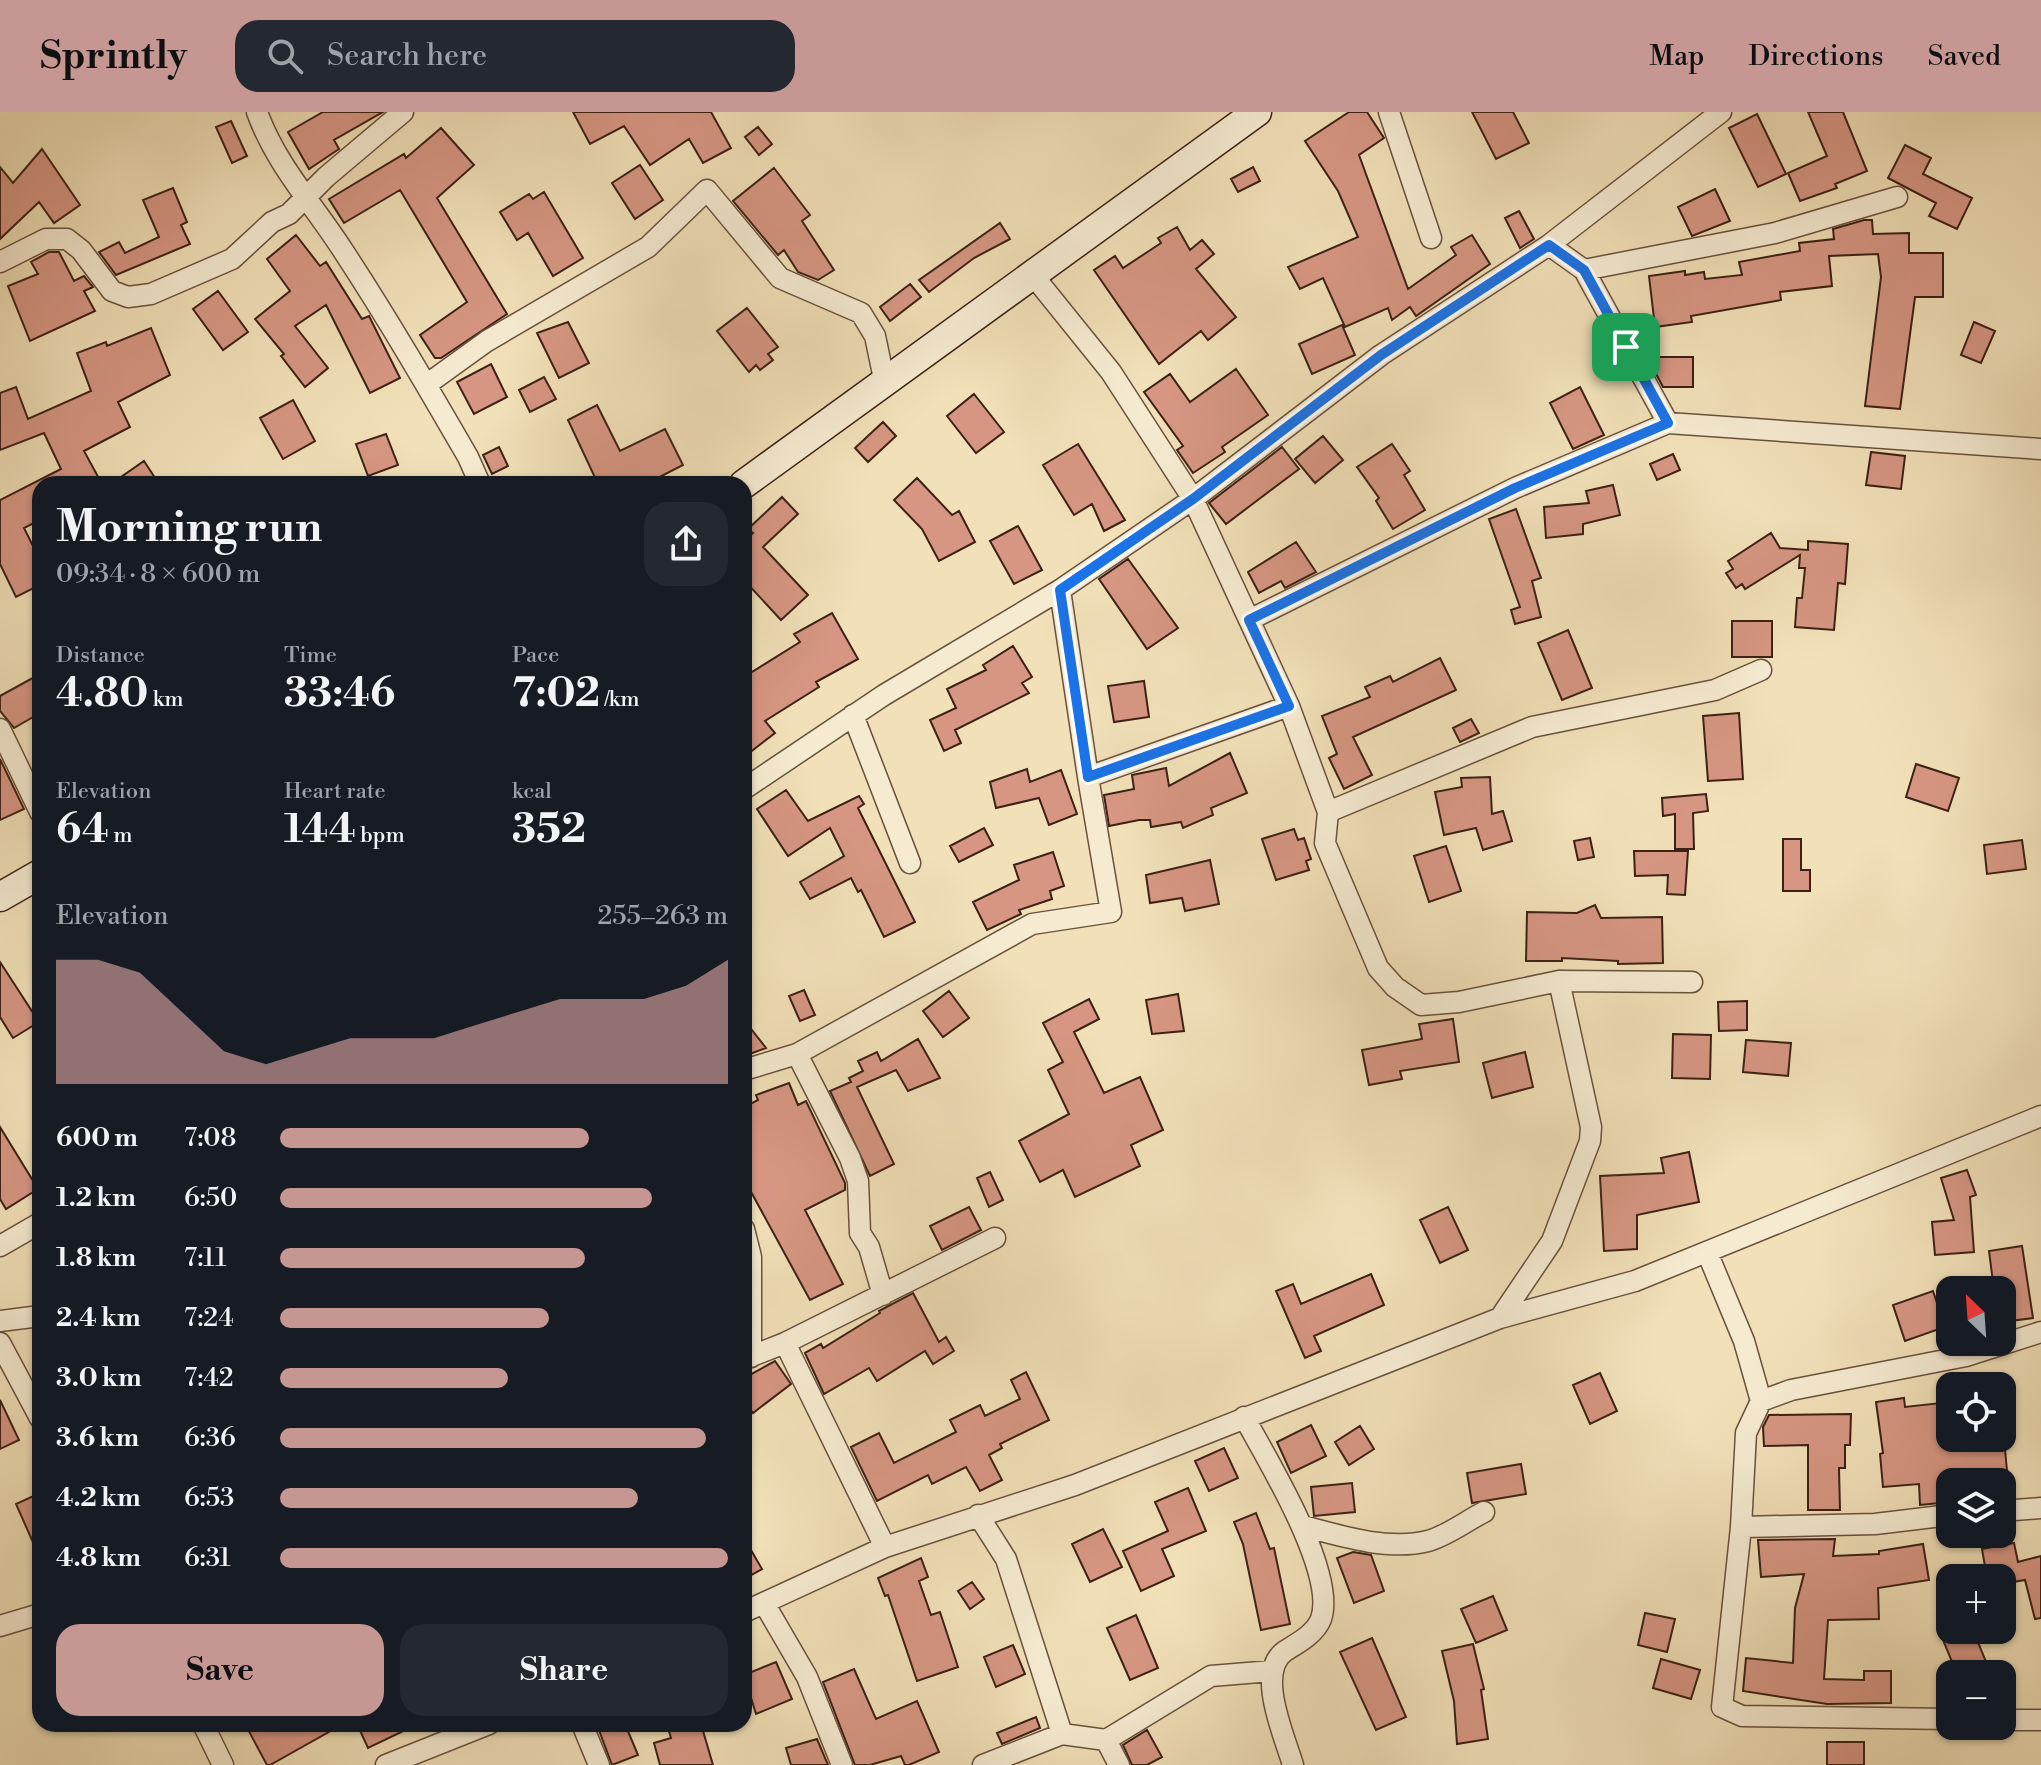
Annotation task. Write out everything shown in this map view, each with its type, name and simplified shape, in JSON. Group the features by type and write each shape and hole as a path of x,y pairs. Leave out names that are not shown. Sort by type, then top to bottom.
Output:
{"main road":[{"path":"752,478 884,379 1257,112"},
{"path":"0,897 32,879"}],"street":[{"path":"257,112 280,164 308,197 426,385 476,476"},
{"path":"0,262 46,239 67,239 81,250 112,291 128,297 151,294 232,259 272,222 289,214 326,177 403,112"},
{"path":"1389,112 1431,238"},
{"path":"752,784 853,715 1060,590 1193,499 1381,355 1549,245 1721,112"},
{"path":"426,385 526,317 638,254 707,190 780,278 861,313 875,336 884,379"},
{"path":"1584,270 1775,233 1897,197"},
{"path":"1549,245 1584,270 1668,423"},
{"path":"1032,274 1111,372 1193,499 1289,706 1328,812 1325,843 1378,968 1395,987 1421,1005 1459,1002 1559,981 1692,982"},
{"path":"1249,620 1515,488 1668,423 2041,449"},
{"path":"752,1068 797,1054 1032,924 1111,912 1060,590"},
{"path":"1328,812 1532,727 1715,690 1761,670"},
{"path":"1088,777 1289,706"},
{"path":"853,715 910,863"},
{"path":"0,729 32,795"},
{"path":"1500,1318 1552,1241 1590,1141 1591,1127 1559,981"},
{"path":"797,1054 850,1158 858,1181 860,1233 869,1247 883,1295"},
{"path":"752,1608 885,1547 1075,1485 1500,1318 1635,1281 2041,1116"},
{"path":"0,1246 32,1228"},
{"path":"752,1356 785,1343 995,1238"},
{"path":"1707,1252 1744,1341 1761,1401 1746,1433 1741,1527 1722,1707 1742,1716 1936,1719"},
{"path":"0,1321 32,1317"},
{"path":"1761,1401 1791,1390 1966,1356 2041,1332"},
{"path":"0,1343 32,1403"},
{"path":"785,1343 885,1547"},
{"path":"1244,1417 1303,1526 1323,1597 1321,1619 1312,1633 1278,1656 1272,1671 1271,1692 1293,1765"},
{"path":"2016,1510 2041,1508"},
{"path":"1303,1526 1345,1538 1417,1543 1431,1540 1484,1512"},
{"path":"978,1515 1006,1559 1062,1734"},
{"path":"1741,1527 1875,1524 1936,1517"},
{"path":"764,1603 807,1677 842,1765"},
{"path":"0,1626 32,1616"},
{"path":"983,1765 1062,1734 1106,1740 1211,1676 1272,1671"},
{"path":"2016,1720 2041,1720"},
{"path":"207,1732 223,1765"},
{"path":"386,1765 469,1732"},
{"path":"585,1732 599,1765"},
{"path":"1106,1740 1116,1753 1119,1765"}],"building":[{"path":"323,112 383,112 334,140 339,149 309,169 288,132"},
{"path":"573,112 711,112 731,148 703,163 689,139 650,165 624,126 590,144"},
{"path":"1349,112 1367,112 1384,138 1359,155 1408,289 1456,255 1451,247 1472,235 1490,264 1416,316 1410,307 1392,320 1388,308 1345,327 1323,278 1300,289 1288,267 1358,237 1338,191 1305,141"},
{"path":"1472,112 1513,112 1529,143 1496,159"},
{"path":"1808,112 1843,112 1867,171 1835,184 1837,188 1800,201 1788,173 1827,156"},
{"path":"1757,114 1786,174 1758,187 1729,128"},
{"path":"231,121 247,156 232,163 216,127"},
{"path":"758,127 772,144 759,155 745,137"},
{"path":"441,128 474,165 437,198 507,314 441,358 435,358 420,335 467,302 400,190 344,223 329,199 404,154 406,158"},
{"path":"1905,145 1931,158 1923,174 1972,198 1957,229 1929,216 1936,203 1888,178"},
{"path":"42,149 80,205 54,223 39,202 0,239 0,167 13,183"},
{"path":"640,165 663,200 635,219 612,183"},
{"path":"1253,167 1260,181 1238,192 1231,179"},
{"path":"774,168 810,215 802,221 834,270 818,280 798,272 784,250 778,255 733,201"},
{"path":"173,188 187,222 181,225 190,244 116,275 99,252 119,242 125,253 159,237 143,200"},
{"path":"1715,189 1730,221 1692,236 1678,207"},
{"path":"544,192 583,258 553,276 528,233 517,240 500,212 529,194 533,199"},
{"path":"1519,211 1534,239 1520,248 1505,218"},
{"path":"1872,220 1873,234 1909,233 1909,253 1943,253 1943,297 1915,297 1900,409 1865,406 1881,277 1878,254 1829,256 1832,286 1780,292 1781,300 1691,316 1692,322 1655,327 1649,276 1685,271 1685,275 1704,272 1705,279 1742,275 1739,262 1800,251 1799,243 1834,239 1833,229"},
{"path":"1000,223 1010,239 974,258 929,292 919,280"},
{"path":"1177,227 1190,250 1202,240 1214,254 1196,269 1236,317 1208,340 1201,331 1159,364 1094,270 1115,256 1123,268 1161,243 1158,238"},
{"path":"296,235 320,266 326,262 362,319 369,316 400,378 370,393 326,305 295,326 328,368 305,387 281,356 284,354 255,319 290,291 267,259"},
{"path":"49,252 59,252 74,281 84,276 93,287 84,291 95,311 30,341 8,286 38,274 31,262"},
{"path":"910,284 921,297 890,321 880,307"},
{"path":"218,291 248,332 223,350 193,309"},
{"path":"747,308 778,347 768,354 773,360 760,370 756,365 749,372 717,331"},
{"path":"568,322 589,363 559,378 537,333"},
{"path":"1974,322 1995,331 1981,363 1961,355"},
{"path":"1342,325 1355,355 1312,374 1299,344"},
{"path":"151,328 170,375 118,402 130,427 84,451 98,476 47,476 61,469 44,433 0,450 0,393 16,387 28,419 91,391 77,353 106,342 107,346"},
{"path":"1653,357 1693,357 1693,387 1663,387 1653,368"},
{"path":"491,364 507,397 474,414 457,382"},
{"path":"1236,369 1268,415 1222,447 1225,452 1193,473 1177,450 1183,446 1144,392 1170,374 1190,402"},
{"path":"544,377 556,399 530,412 519,390"},
{"path":"1580,387 1604,435 1573,449 1550,403"},
{"path":"974,394 1004,432 976,453 947,416"},
{"path":"293,400 315,441 283,459 260,418"},
{"path":"597,405 620,451 665,429 683,465 662,476 594,476 568,420"},
{"path":"883,422 896,436 868,462 855,448"},
{"path":"386,434 398,465 368,476 356,444"},
{"path":"1323,436 1343,460 1315,483 1295,459"},
{"path":"1078,444 1125,520 1104,531 1092,504 1074,515 1043,465"},
{"path":"1392,444 1410,471 1404,475 1425,510 1393,529 1376,501 1379,498 1357,467"},
{"path":"499,447 508,466 492,474 483,455"},
{"path":"1282,447 1299,469 1226,524 1209,503"},
{"path":"1871,452 1905,456 1901,489 1866,485"},
{"path":"1673,454 1680,470 1657,480 1650,464"},
{"path":"144,461 154,476 122,476"},
{"path":"917,478 952,515 959,511 975,542 939,561 922,529 894,500"},
{"path":"32,484 32,524 24,528 32,544 32,589 16,597 0,564 0,500"},
{"path":"1613,485 1620,515 1583,524 1583,534 1546,538 1544,507 1589,503 1586,491"},
{"path":"782,497 798,514 763,547 808,595 781,620 752,589 752,525"},
{"path":"1516,509 1541,578 1532,581 1541,617 1515,624 1511,610 1520,607 1489,519"},
{"path":"1018,526 1042,570 1014,584 990,541"},
{"path":"1771,533 1780,548 1808,550 1808,541 1848,544 1845,584 1838,583 1834,630 1795,627 1797,598 1802,598 1805,568 1799,568 1800,555 1745,589 1742,584 1736,588 1726,573 1733,569 1728,561"},
{"path":"1296,542 1316,572 1285,588 1281,581 1259,593 1248,572"},
{"path":"1128,559 1178,628 1147,649 1099,579"},
{"path":"832,613 858,659 816,682 819,687 765,721 775,733 752,751 752,672 800,642 794,634"},
{"path":"1732,621 1772,621 1772,657 1732,657"},
{"path":"1568,630 1592,688 1562,700 1538,643"},
{"path":"1013,646 1032,677 1022,683 1029,693 955,730 961,743 944,751 930,720 956,708 947,689 986,670 983,665"},
{"path":"1440,658 1456,690 1353,737 1372,775 1344,789 1329,758 1337,754 1322,716 1370,697 1365,687 1390,676 1393,682"},
{"path":"32,678 32,718 14,728 0,711 0,696"},
{"path":"1144,681 1149,717 1114,722 1108,686"},
{"path":"1739,713 1743,779 1708,781 1703,716"},
{"path":"1471,719 1479,733 1460,742 1453,728"},
{"path":"1230,753 1247,793 1211,808 1213,815 1183,828 1181,822 1151,827 1150,820 1109,826 1104,795 1134,789 1132,775 1166,768 1169,786"},
{"path":"0,759 24,809 0,820"},
{"path":"1916,764 1959,778 1948,811 1906,797"},
{"path":"1027,769 1030,782 1061,770 1077,814 1049,825 1039,798 996,808 990,782"},
{"path":"1490,777 1492,814 1503,811 1512,841 1483,850 1476,828 1444,835 1435,792 1462,787 1461,778"},
{"path":"786,790 808,821 859,796 864,804 858,808 915,922 884,937 861,890 858,892 851,878 810,899 800,882 844,856 830,828 788,856 757,809"},
{"path":"1706,794 1708,811 1693,813 1694,849 1675,849 1675,814 1663,816 1662,798"},
{"path":"984,828 993,845 959,862 950,846"},
{"path":"1294,829 1298,840 1304,838 1311,859 1306,861 1309,870 1276,880 1262,839"},
{"path":"1590,838 1594,857 1578,860 1574,841"},
{"path":"1783,839 1801,839 1801,870 1810,870 1810,891 1783,891"},
{"path":"2022,840 2026,869 1987,874 1984,845"},
{"path":"1446,846 1461,891 1429,902 1414,856"},
{"path":"1634,851 1688,851 1685,895 1667,894 1668,875 1635,876"},
{"path":"1053,852 1064,886 1050,891 1052,899 1019,910 1021,914 987,930 973,902 1019,880 1014,865"},
{"path":"1210,860 1219,904 1185,911 1182,898 1150,903 1146,875"},
{"path":"1595,905 1601,918 1662,917 1663,963 1618,964 1618,961 1562,958 1562,961 1526,961 1527,912 1577,913"},
{"path":"0,962 32,1011 32,1026 13,1038 0,1017"},
{"path":"804,990 815,1015 800,1021 789,996"},
{"path":"949,991 969,1018 943,1037 923,1011"},
{"path":"1178,994 1184,1031 1152,1034 1146,1000"},
{"path":"1089,999 1099,1019 1074,1032 1104,1093 1140,1077 1163,1130 1131,1145 1140,1166 1075,1197 1063,1170 1040,1182 1019,1141 1069,1114 1048,1070 1063,1062 1043,1023"},
{"path":"1747,1001 1747,1030 1719,1031 1718,1002"},
{"path":"1453,1019 1459,1062 1400,1071 1402,1079 1369,1085 1362,1050 1422,1039 1419,1024"},
{"path":"752,1030 766,1048 752,1053"},
{"path":"1673,1034 1711,1035 1710,1079 1672,1078"},
{"path":"918,1039 940,1078 908,1091 896,1070 857,1087 894,1164 870,1176 830,1091 851,1082 849,1078 863,1071 858,1061 877,1052 881,1061"},
{"path":"1746,1040 1791,1043 1788,1076 1743,1072"},
{"path":"1525,1052 1533,1087 1492,1098 1483,1063"},
{"path":"789,1083 798,1105 806,1101 845,1183 845,1190 805,1210 843,1284 810,1300 752,1194 752,1103 758,1100 756,1095"},
{"path":"0,1127 32,1179 32,1193 6,1209 0,1199"},
{"path":"1689,1152 1699,1202 1637,1215 1637,1249 1604,1251 1600,1176 1664,1173 1661,1158"},
{"path":"1967,1170 1976,1195 1970,1197 1974,1252 1935,1255 1932,1222 1954,1220 1941,1178"},
{"path":"990,1172 1003,1200 989,1207 977,1178"},
{"path":"969,1207 981,1230 942,1250 930,1226"},
{"path":"1448,1207 1468,1250 1440,1263 1420,1220"},
{"path":"2022,1246 2033,1318 2016,1320 2016,1276 1992,1276 1989,1251"},
{"path":"1371,1274 1384,1305 1314,1336 1321,1351 1305,1358 1276,1291 1293,1284 1301,1304"},
{"path":"1933,1291 1936,1330 1905,1341 1893,1305"},
{"path":"913,1293 939,1342 946,1337 954,1351 933,1364 925,1351 877,1381 869,1368 824,1394 805,1353 821,1344 823,1348"},
{"path":"775,1361 791,1384 753,1413 752,1374"},
{"path":"1026,1372 1049,1420 1000,1444 1002,1448 989,1455 1002,1480 980,1491 966,1467 932,1484 928,1475 877,1501 851,1447 879,1433 894,1463 956,1432 950,1420 980,1405 985,1416 1020,1399 1011,1380"},
{"path":"1600,1373 1617,1411 1590,1424 1573,1385"},
{"path":"1904,1398 1905,1407 1936,1404 1936,1452 2005,1452 2007,1468 1936,1468 1936,1503 1920,1505 1919,1484 1883,1487 1880,1454 1883,1453 1876,1402"},
{"path":"0,1400 19,1440 0,1449"},
{"path":"1851,1414 1850,1445 1845,1445 1845,1468 1839,1468 1840,1510 1808,1510 1808,1445 1764,1446 1763,1427 1769,1415"},
{"path":"1311,1425 1326,1456 1291,1473 1277,1442"},
{"path":"1360,1426 1374,1449 1349,1465 1335,1442"},
{"path":"1224,1448 1238,1478 1209,1491 1195,1461"},
{"path":"1521,1464 1526,1494 1472,1503 1467,1473"},
{"path":"1352,1483 1355,1512 1314,1516 1311,1487"},
{"path":"1188,1488 1206,1531 1162,1549 1174,1576 1141,1591 1123,1551 1168,1531 1155,1502"},
{"path":"32,1497 32,1540 16,1504"},
{"path":"1256,1513 1270,1549 1274,1548 1290,1624 1261,1630 1243,1544 1234,1522"},
{"path":"1103,1529 1122,1567 1090,1582 1072,1544"},
{"path":"1835,1539 1833,1556 1879,1554 1879,1551 1923,1544 1929,1580 1878,1588 1879,1619 1828,1620 1824,1679 1864,1680 1864,1671 1891,1671 1891,1703 1827,1704 1743,1691 1746,1658 1793,1663 1795,1608 1804,1574 1761,1577 1758,1540"},
{"path":"2015,1548 2018,1562 2041,1556 2041,1618 2035,1619 2025,1580 2016,1582 2016,1564 1985,1564 1982,1549"},
{"path":"752,1552 762,1569 752,1575"},
{"path":"1353,1552 1371,1555 1384,1591 1354,1603 1337,1558"},
{"path":"921,1558 928,1577 919,1581 931,1615 940,1612 958,1667 917,1681 888,1595 885,1596 878,1578"},
{"path":"972,1582 984,1599 970,1609 958,1591"},
{"path":"1493,1596 1507,1630 1476,1643 1461,1609"},
{"path":"1645,1613 1675,1619 1667,1652 1638,1645"},
{"path":"1136,1615 1158,1668 1130,1680 1107,1628"},
{"path":"1372,1638 1406,1717 1376,1730 1340,1652"},
{"path":"1473,1644 1484,1689 1481,1690 1488,1739 1457,1744 1454,1701 1442,1651"},
{"path":"1945,1644 1979,1644 1985,1660 1951,1660"},
{"path":"1013,1645 1025,1674 996,1687 984,1657"},
{"path":"1661,1659 1700,1670 1691,1699 1653,1688"},
{"path":"776,1662 792,1699 756,1714 752,1701 752,1672"},
{"path":"854,1669 876,1719 917,1701 939,1752 909,1765 905,1765 901,1756 870,1765 855,1765 823,1682"},
{"path":"1036,1717 1040,1728 1002,1744 997,1733"},
{"path":"1147,1730 1162,1757 1147,1765 1132,1765 1123,1745"},
{"path":"249,1732 329,1732 270,1765 267,1765"},
{"path":"361,1732 401,1732 368,1748"},
{"path":"600,1732 628,1732 638,1755 612,1765"},
{"path":"669,1732 703,1732 713,1765 660,1765 654,1743 671,1738"},
{"path":"817,1739 828,1765 791,1765 786,1748"},
{"path":"1827,1742 1864,1742 1864,1765 1827,1765"}],"route":[{"path":"1549,245 1584,270 1626,347 1668,423 1515,488 1249,620 1289,706 1088,777 1060,590 1193,499 1381,355 1549,245"}]}
